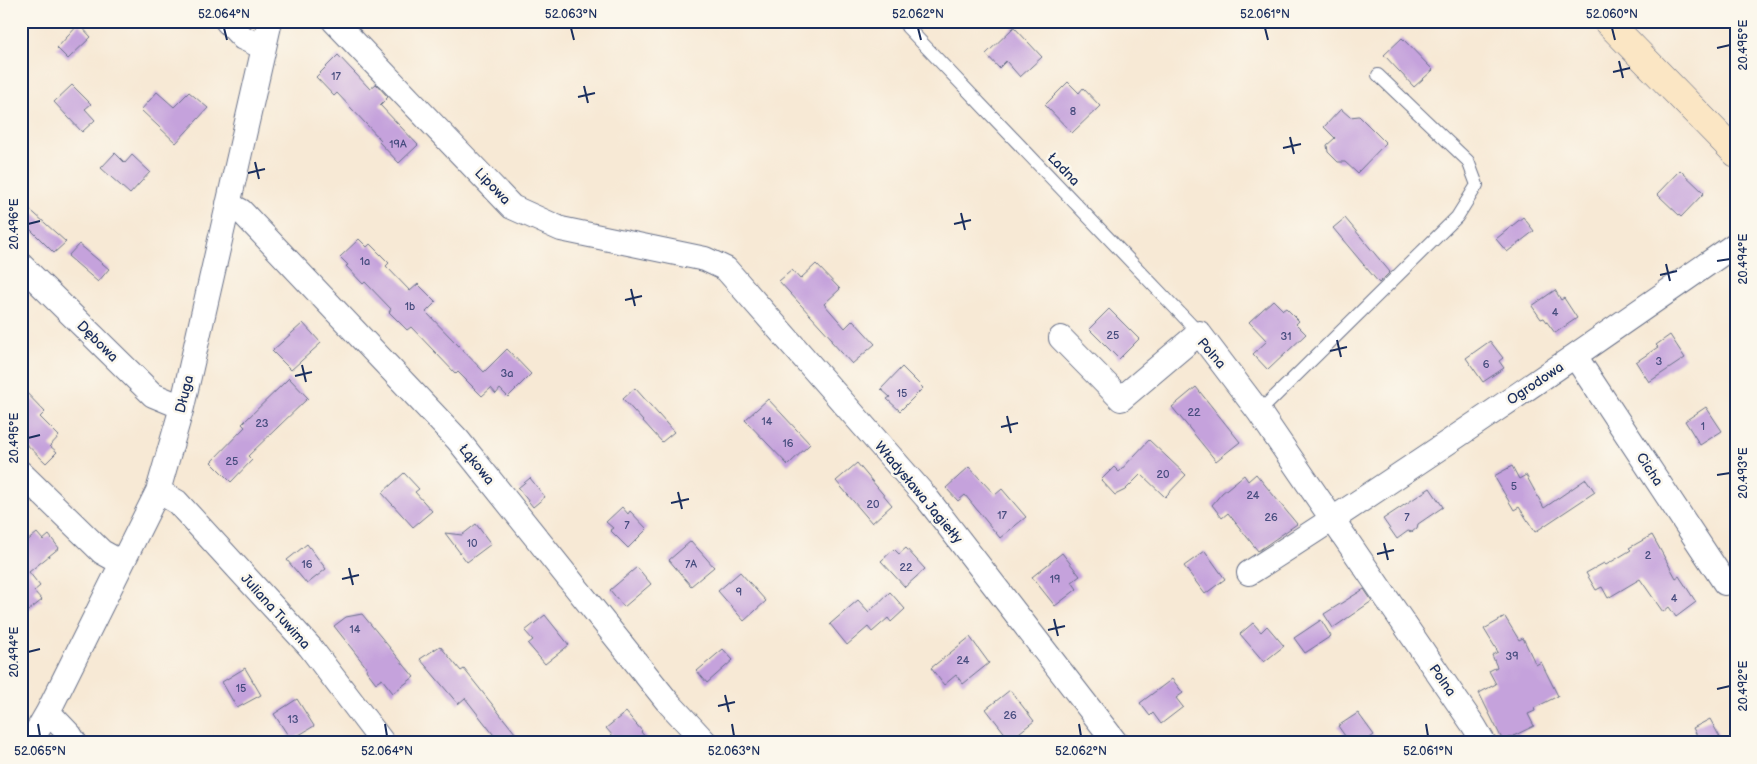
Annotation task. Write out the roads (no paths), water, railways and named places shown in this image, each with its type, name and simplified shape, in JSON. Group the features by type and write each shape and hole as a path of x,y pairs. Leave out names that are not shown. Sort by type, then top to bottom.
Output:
{"main road":[{"path":"1607,21 1736,152"}],"street":[{"path":"227,21 244,38 263,48"},
{"name":"Długa","path":"30,743 48,712 158,491 182,407 270,21"},
{"name":"Lipowa","path":"334,21 512,207 561,229 705,258"},
{"name":"Łąkowa","path":"228,204 241,210 458,440 667,701 706,743"},
{"name":"Ogrodowa","path":"1333,520 1736,244"},
{"name":"Władysława Jagiełły","path":"705,258 726,268 926,497 1116,743"},
{"name":"Dębowa","path":"21,265 153,395 182,407"},
{"name":"Polna","path":"1062,338 1121,399 1199,333 1259,412 1484,743"},
{"name":"Cicha","path":"1575,356 1725,583"},
{"path":"21,473 102,552 122,564"},
{"name":"Juliana Tuwima","path":"158,491 177,502 310,647 383,743"},
{"path":"1249,573 1333,520"},
{"path":"48,712 75,743"}],"lane":[{"name":"Ładna","path":"908,27 1199,333"},
{"path":"1259,412 1457,217 1477,185 1468,162 1378,74"}]}
